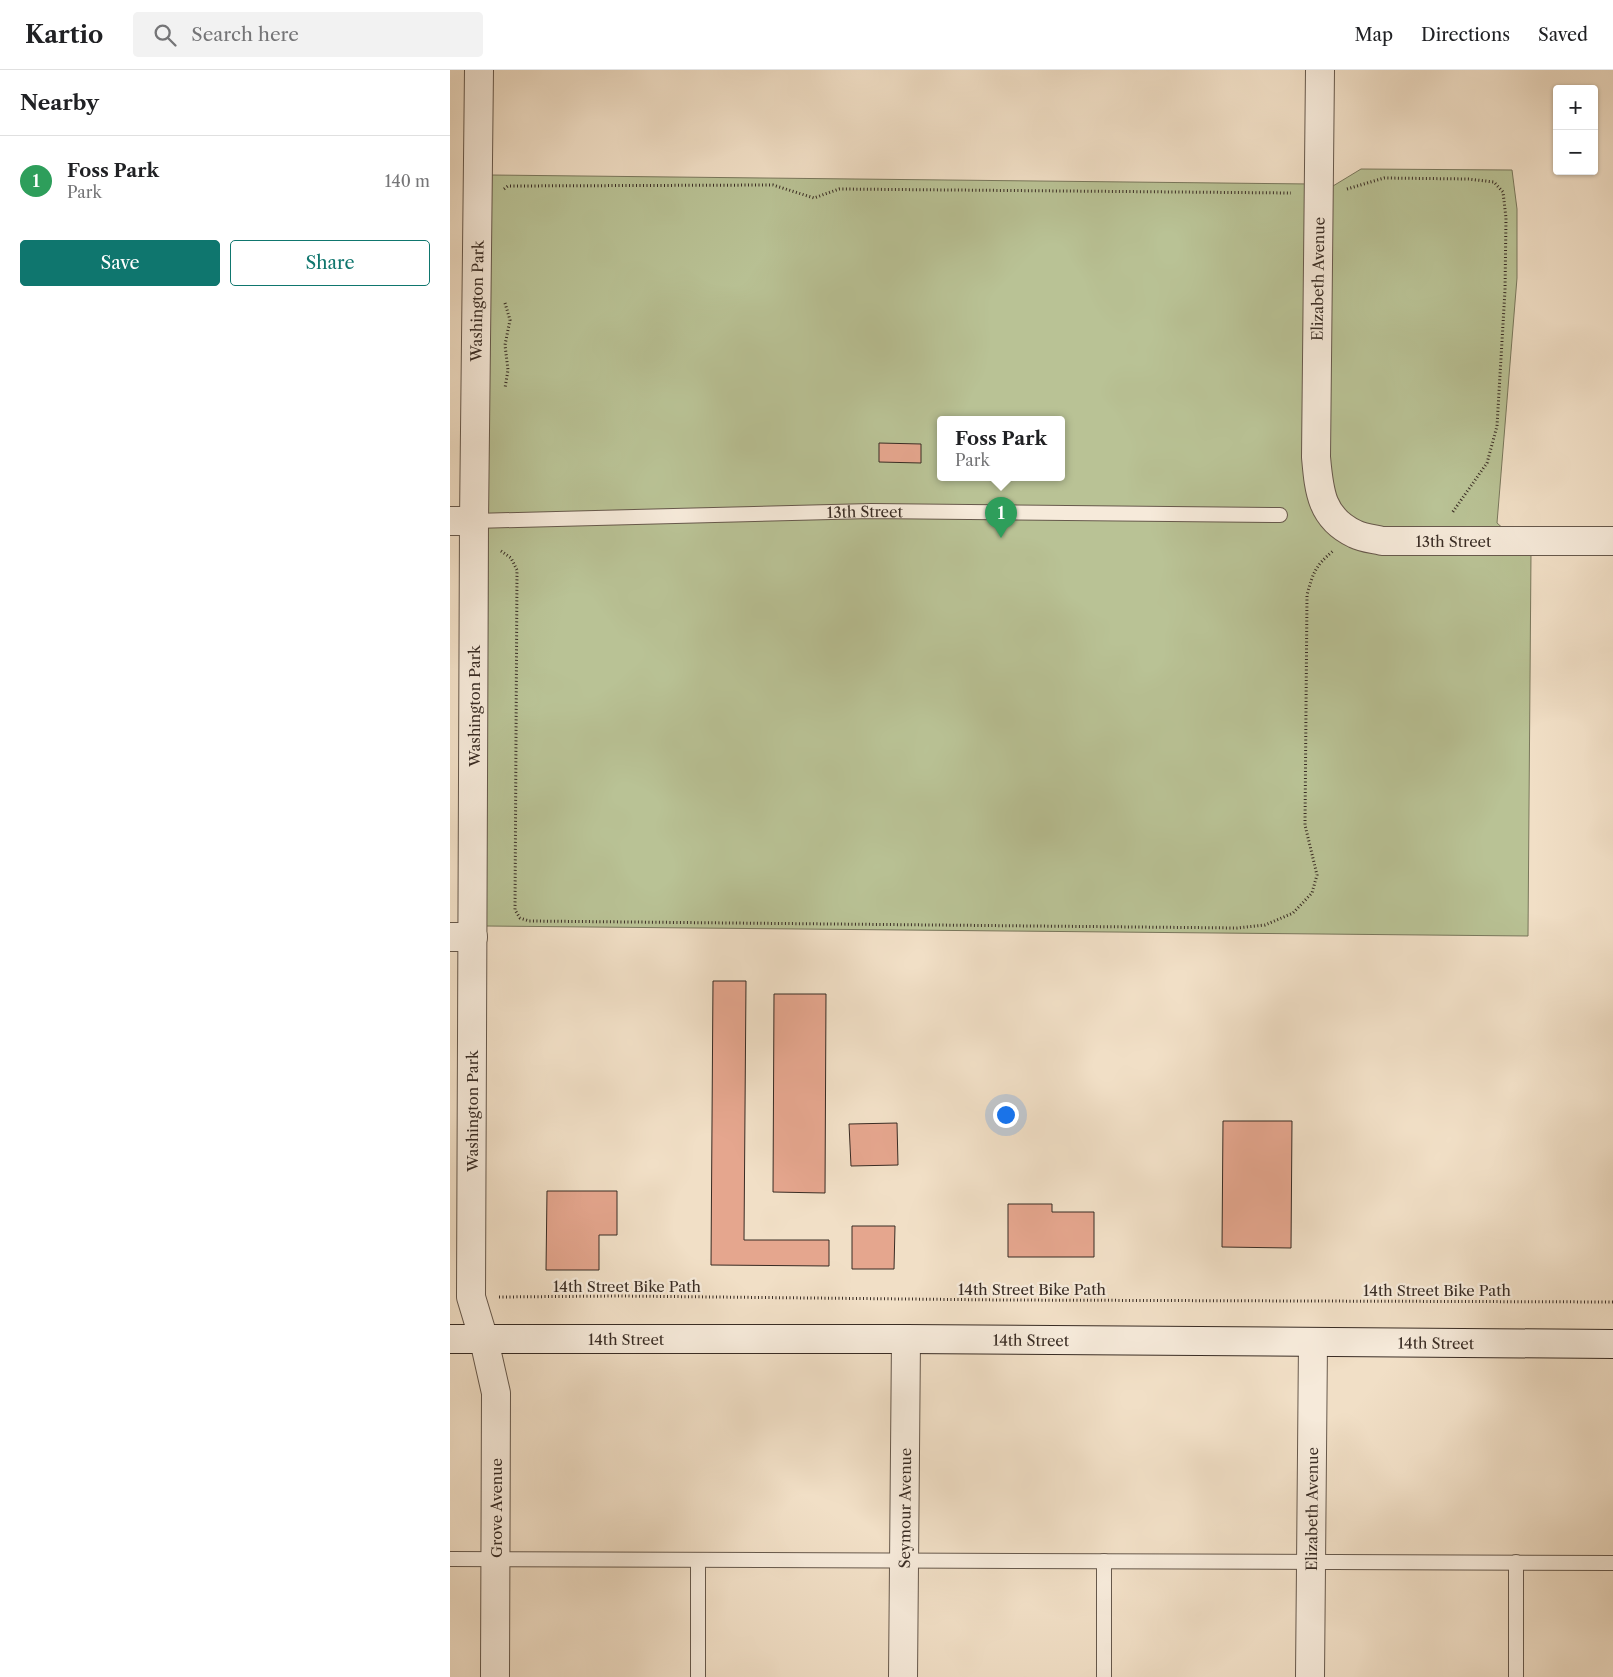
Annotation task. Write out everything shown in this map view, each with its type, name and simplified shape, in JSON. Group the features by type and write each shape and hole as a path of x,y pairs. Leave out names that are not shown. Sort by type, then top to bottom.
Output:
{"street":[{"name":"Washington Park","path":"479,70 472,521 462,937 471,1297 484,1340"},
{"name":"Elizabeth Avenue","path":"1319,488 1316,458 1320,70"},
{"name":"13th Street","path":"1319,488 1322,499 1336,522 1356,534 1382,541 1613,541"},
{"name":"14th Street","path":"450,1340 906,1339 1613,1344"},
{"name":"Seymour Avenue","path":"903,1677 906,1339"},
{"name":"Grove Avenue","path":"484,1340 496,1393 495,1677"},
{"name":"Elizabeth Avenue","path":"1310,1677 1313,1342"}],"lane":[{"name":"13th Street","path":"472,521 871,512 1280,515"},
{"path":"450,1559 1613,1563"},
{"path":"698,1560 698,1677"},
{"path":"1104,1561 1104,1677"},
{"path":"1516,1562 1516,1677"}],"path":[{"path":"503,190 508,186 773,185 814,198 839,189 1331,193 1384,178 1468,179 1494,182 1503,192 1506,218 1505,290 1497,426 1487,463 1451,515 1439,542"},
{"path":"501,296 508,310 510,320 506,345 508,370 504,390"},
{"path":"472,521 492,545 511,558 517,570 515,910 520,918 529,921 1237,928 1265,925 1292,914 1312,893 1317,875 1305,825 1307,595 1312,574 1319,563 1333,552 1365,537"},
{"name":"14th Street Bike Path","path":"471,1297 619,1296 1002,1300 1613,1302"}],"green space":[{"path":"1361,169 1512,170 1517,209 1517,278 1497,523 1531,553 1528,936 486,926 490,175 1310,184 1333,186"}],"building":[{"path":"879,443 921,444 921,463 879,462"},
{"path":"713,981 746,981 744,1240 829,1240 829,1266 711,1265"},
{"path":"774,994 826,994 825,1193 773,1192"},
{"path":"1223,1121 1292,1121 1291,1248 1222,1247"},
{"path":"897,1123 898,1165 851,1166 849,1124"},
{"path":"547,1191 617,1191 617,1235 599,1235 599,1270 546,1270"},
{"path":"1008,1204 1052,1204 1052,1212 1094,1212 1094,1257 1008,1257"},
{"path":"852,1226 895,1226 894,1269 852,1269"}],"place":[{"name":"Foss Park","path":"1001,538"}]}
